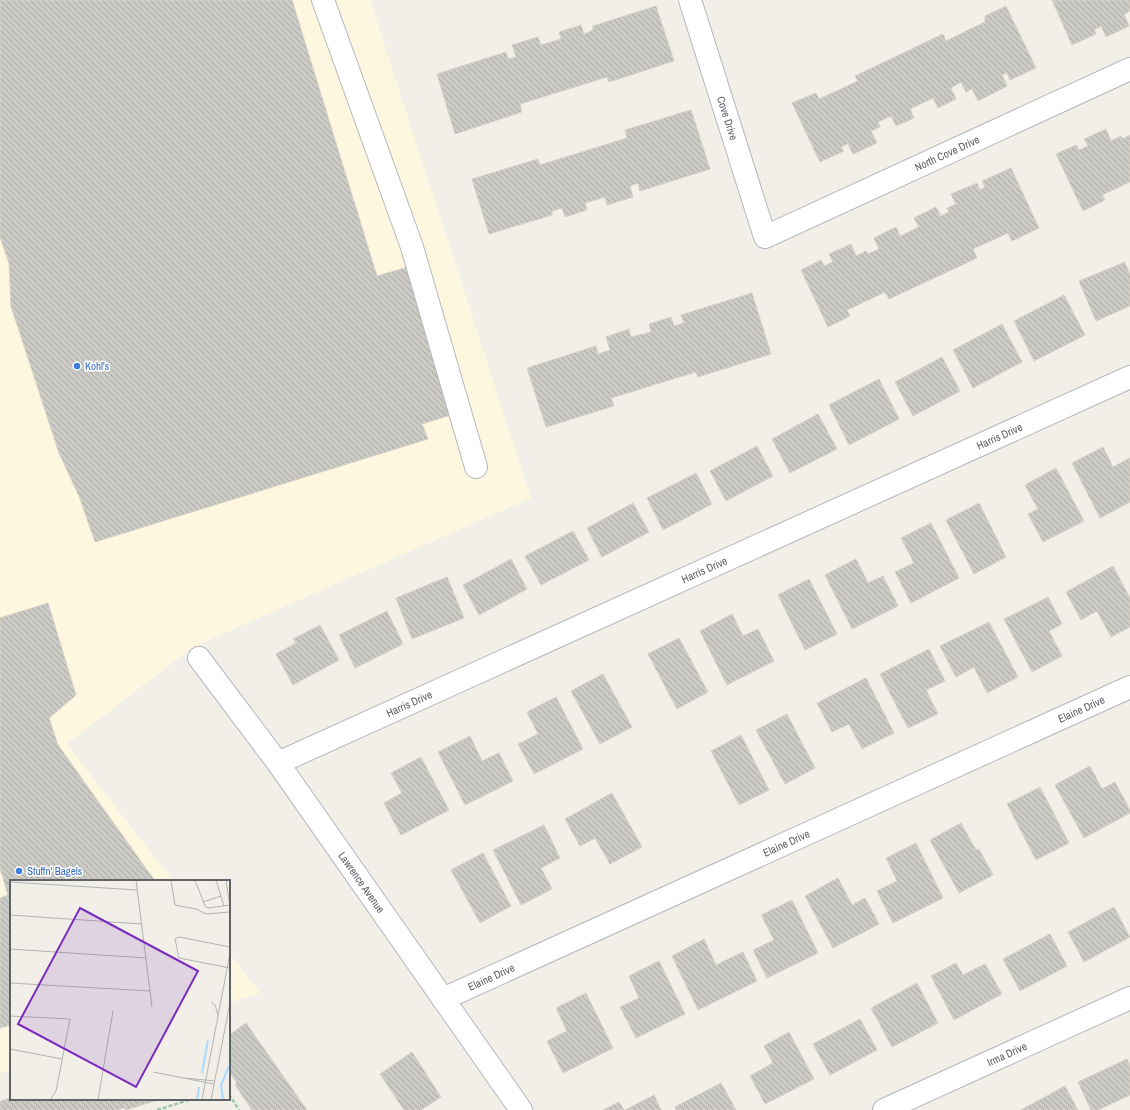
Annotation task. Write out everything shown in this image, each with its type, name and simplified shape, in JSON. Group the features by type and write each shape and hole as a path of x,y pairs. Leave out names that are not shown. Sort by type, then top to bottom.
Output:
{"street":[{"path":"323,0 412,247 476,468"},
{"name":"Cove Drive","path":"690,0 765,236"},
{"name":"North Cove Drive","path":"765,236 1130,69"},
{"name":"Harris Drive","path":"278,763 1130,377"},
{"name":"Lawrence Avenue","path":"199,658 278,763 521,1110"},
{"name":"Elaine Drive","path":"443,999 1130,687"},
{"name":"Irma Drive","path":"884,1110 1130,998"}],"path":[{"path":"230,1096 239,1110"},
{"path":"157,1110 189,1100"}],"shaded area":[{"path":"0,0 370,0 531,498 193,647 67,744 172,880 10,880 10,1069 0,1073"},
{"path":"230,954 260,993 230,1003"}],"building":[{"path":"0,0 292,0 377,276 408,267 454,414 422,424 428,439 95,542 79,496 59,453 11,306 9,263 0,237"},
{"path":"1052,0 1130,0 1130,11 1124,14 1129,26 1106,37 1101,26 1094,30 1096,34 1072,45"},
{"path":"656,6 674,61 609,82 607,77 520,104 522,112 455,134 437,74 506,52 508,59 516,57 512,45 538,37 541,45 561,39 559,32 581,25 584,34 593,30 593,26"},
{"path":"1006,6 1036,68 1010,80 1007,73 1002,75 1007,86 978,101 972,89 966,92 961,82 951,88 956,99 938,108 933,98 910,109 914,118 896,126 891,116 878,122 880,127 871,131 877,143 853,154 848,144 841,147 844,151 820,162 792,103 816,93 819,99 858,81 855,76 943,34 946,41 985,22 985,16"},
{"path":"691,110 710,169 640,191 638,183 630,186 633,197 607,205 605,197 585,203 587,210 565,217 562,208 552,211 552,215 489,234 472,179 538,159 540,165 627,138 625,130"},
{"path":"1106,129 1111,141 1121,136 1123,139 1130,135 1130,182 1102,195 1105,200 1083,211 1056,154 1076,145 1079,150 1088,146 1084,139"},
{"path":"1011,168 1039,228 1012,241 1008,233 973,249 977,258 889,299 885,292 847,310 850,316 828,327 801,270 821,260 824,266 833,262 829,254 851,244 856,256 866,251 868,254 879,249 874,238 896,227 900,236 919,227 914,218 936,207 941,216 949,212 947,208 956,204 951,194 977,183 980,190 985,187 982,181"},
{"path":"1125,262 1130,275 1130,306 1096,321 1079,281"},
{"path":"752,293 771,354 698,377 696,372 611,398 614,406 546,427 527,368 596,346 598,354 610,350 606,337 629,329 631,337 651,332 649,324 671,317 674,326 684,323 681,315"},
{"path":"1064,295 1085,335 1034,361 1014,321"},
{"path":"1002,324 1022,362 973,388 953,350"},
{"path":"942,357 960,391 913,416 895,382"},
{"path":"879,379 899,419 849,445 829,405"},
{"path":"818,414 837,449 790,473 772,439"},
{"path":"757,446 773,476 726,501 710,471"},
{"path":"1103,447 1113,467 1130,458 1130,502 1100,518 1072,463"},
{"path":"1056,468 1084,521 1043,542 1028,514 1038,509 1025,485"},
{"path":"696,473 712,504 663,530 647,498"},
{"path":"633,503 649,532 602,557 587,528"},
{"path":"979,503 1006,557 974,574 946,520"},
{"path":"931,523 959,578 911,603 895,572 914,563 901,538"},
{"path":"573,531 589,560 541,585 525,556"},
{"path":"511,559 527,589 479,615 463,585"},
{"path":"856,559 868,583 883,576 898,606 852,629 825,575"},
{"path":"1113,566 1130,598 1130,627 1111,637 1097,611 1081,620 1066,592"},
{"path":"447,577 464,618 412,639 396,598"},
{"path":"809,579 837,634 805,650 778,595"},
{"path":"1048,597 1062,624 1049,631 1062,656 1032,672 1004,619"},
{"path":"48,603 76,695 49,718 58,745 154,880 10,880 10,1025 0,1028 0,898 8,895 0,868 0,618"},
{"path":"387,611 403,644 355,668 339,635"},
{"path":"732,614 743,636 758,629 774,661 727,685 700,631"},
{"path":"989,622 1018,677 987,693 974,667 956,677 940,646"},
{"path":"320,625 339,660 293,685 276,654 296,643 293,639"},
{"path":"679,638 708,692 677,709 648,654"},
{"path":"929,649 945,681 926,690 938,714 908,728 880,674"},
{"path":"603,674 632,727 600,744 571,691"},
{"path":"866,678 894,733 862,749 849,724 832,732 817,703"},
{"path":"556,697 583,749 534,774 518,744 538,734 527,712"},
{"path":"787,714 815,768 785,784 756,730"},
{"path":"741,735 769,790 739,805 711,751"},
{"path":"470,736 482,761 499,753 513,781 465,805 438,752"},
{"path":"421,757 449,810 401,835 384,803 402,793 391,773"},
{"path":"1090,766 1102,789 1115,782 1130,810 1130,813 1084,838 1055,785"},
{"path":"1040,787 1069,843 1036,860 1007,804"},
{"path":"612,793 642,847 610,864 595,838 580,846 565,819"},
{"path":"961,823 976,850 979,849 993,875 959,893 930,840"},
{"path":"544,825 560,858 541,868 552,889 521,905 493,850"},
{"path":"916,843 943,898 893,923 877,891 897,881 886,858"},
{"path":"483,853 511,906 480,923 451,870"},
{"path":"838,878 852,905 865,898 879,924 833,948 805,896"},
{"path":"792,900 818,953 767,978 753,950 774,940 761,915"},
{"path":"1114,907 1130,937 1084,962 1068,932"},
{"path":"1050,934 1067,966 1020,991 1003,959"},
{"path":"704,939 716,965 743,952 757,981 698,1010 672,956"},
{"path":"659,961 685,1014 636,1038 620,1007 639,998 629,976"},
{"path":"956,963 963,975 985,964 1002,994 954,1020 931,976"},
{"path":"917,983 938,1023 892,1047 871,1008"},
{"path":"586,993 613,1048 563,1073 547,1041 567,1031 556,1008"},
{"path":"860,1019 877,1050 830,1075 813,1044"},
{"path":"246,1023 307,1110 252,1110 235,1085 237,1083 230,1073 230,1034"},
{"path":"789,1032 814,1079 765,1104 750,1076 773,1063 764,1046"},
{"path":"412,1052 441,1097 421,1110 404,1110 380,1074"},
{"path":"1127,1059 1130,1066 1130,1095 1098,1110 1091,1110 1078,1082"},
{"path":"721,1083 736,1110 677,1110 675,1107"},
{"path":"1065,1086 1078,1110 1021,1110"},
{"path":"654,1095 661,1110 625,1110"},
{"path":"10,1098 10,1100 158,1100 126,1110 124,1108 116,1110 0,1110 0,1101"},
{"path":"619,1102 624,1110 603,1110"}],"place":[{"name":"Kohl's","path":"77,366"},
{"name":"Stuffn' Bagels","path":"19,871"}]}
